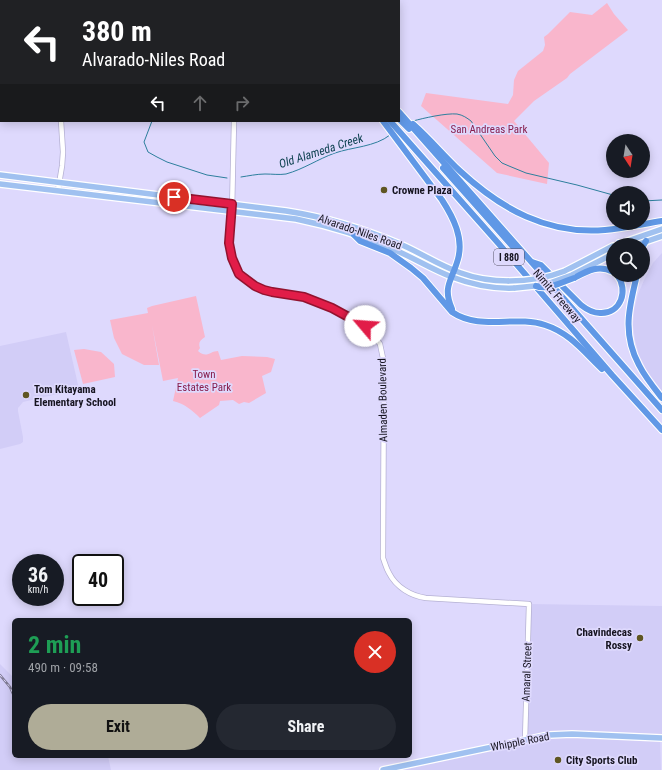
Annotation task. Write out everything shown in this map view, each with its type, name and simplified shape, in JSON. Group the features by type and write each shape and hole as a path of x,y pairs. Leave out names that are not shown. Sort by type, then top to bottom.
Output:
{"highway":[{"name":"Nimitz Freeway","path":"400,112 662,410"},
{"name":"I 880","path":"400,119 416,132"},
{"path":"384,122 442,200 455,223 460,249 448,288 448,296 452,308 457,315"},
{"name":"Nimitz Freeway","path":"391,122 662,430"},
{"path":"416,132 479,188 504,206 528,218 554,226 588,231 614,229 662,220"},
{"path":"354,235 360,241 390,253 411,268 422,278 452,312 457,315 466,319 478,321 528,322 546,325 573,340 602,370 612,375"},
{"path":"530,261 541,265 581,304 588,310 596,313 609,312 619,303 623,295 621,282"},
{"path":"536,286 540,288 547,287 590,270 597,268 606,269"},
{"path":"635,282 629,308 629,338 632,350 640,367 662,398"}],"main road":[{"name":"Alvarado-Niles Road","path":"0,175 232,204 292,212 323,218 393,241 454,271 481,279 509,282 549,276 567,270 606,250"},
{"name":"Alvarado-Niles Road","path":"0,184 232,211 310,222 354,235 396,250 451,277 470,283 487,287 515,288 536,286"},
{"path":"285,218 288,216 320,221 323,218"},
{"name":"Alvarado-Niles Road","path":"636,238 662,229"},
{"path":"650,241 662,236"},
{"path":"573,276 606,258"},
{"name":"Whipple Road","path":"383,770 549,735 566,734 661,739"}],"street":[{"path":"58,190 63,152 61,122"},
{"name":"Almaden Boulevard","path":"234,122 232,211 229,243 232,258 239,274 255,286 264,290 304,297 332,308 365,326 380,344 384,363 383,558 389,573 396,583 416,597 529,604"},
{"name":"Amaral Street","path":"525,740 529,604"}],"shaded area":[{"path":"662,253 662,391 647,371 639,355 633,325 634,310 638,294 643,282 650,282 650,269"},
{"name":"Tom Kitayama Elementary School","path":"66,332 79,389 23,402 18,408 18,411 23,442 0,449 0,346"},
{"path":"529,604 662,606 661,770 383,770 525,740"},
{"path":"0,664 12,676 12,758 108,758 111,770 0,770"}],"green space":[{"name":"San Andreas Park","path":"607,3 614,14 628,30 570,74 567,78 534,101 514,121 549,163 547,184 497,173 421,106 426,93 508,104 513,95 514,80 518,71 543,51 545,45 544,37 570,12 592,15"},
{"name":"Town Estates Park","path":"196,296 205,337 200,342 200,348 198,351 206,355 218,351 221,360 242,356 267,357 275,359 271,372 262,376 266,393 249,403 244,402 239,404 233,400 220,401 219,405 200,418 188,408 173,401 178,378 163,381 152,325 159,365 144,365 122,354 114,338 110,320 148,313 147,308 152,306"},
{"path":"84,349 101,352 114,364 115,377 83,384 74,350"}],"waterway":[{"name":"Old Alameda Creek","path":"413,121 447,114 461,115 471,121 495,156 502,163 526,173 606,193"},
{"name":"Old Alameda Creek","path":"152,122 144,142 148,152 167,162 207,175 227,178"},
{"name":"Old Alameda Creek","path":"241,177 262,174 286,174 335,153 377,142 390,135"},
{"name":"Old Alameda Creek","path":"650,201 662,200"}],"railway":[{"path":"0,675 12,692"}],"place":[{"name":"Crowne Plaza","path":"384,190"},
{"name":"Tom Kitayama Elementary School","path":"26,395"},
{"name":"Chavindecas Rossy","path":"640,638"},
{"name":"City Sports Club","path":"558,760"}],"route":[{"path":"174,197 232,204 229,243 232,258 239,274 255,286 272,292 304,297 332,308 365,326"}]}
